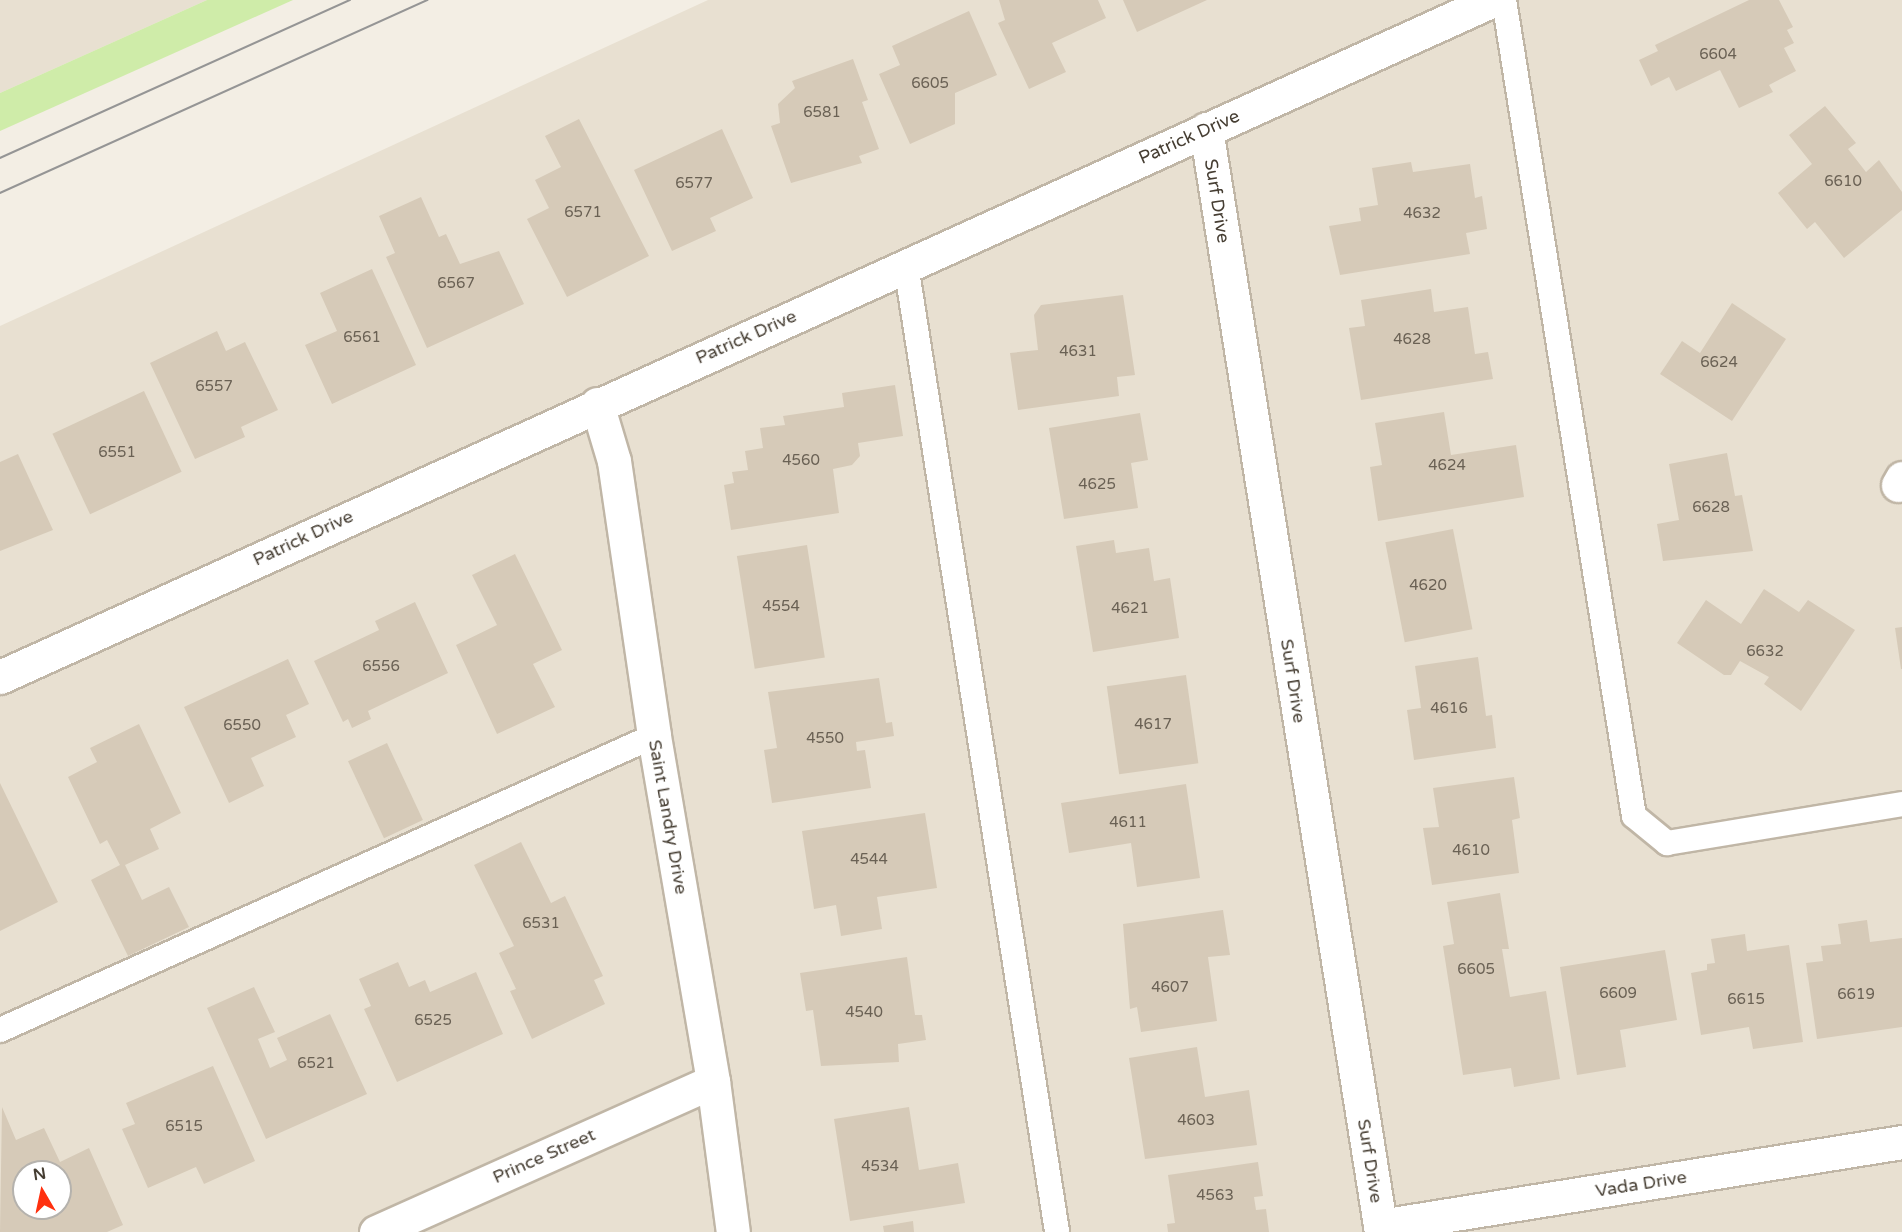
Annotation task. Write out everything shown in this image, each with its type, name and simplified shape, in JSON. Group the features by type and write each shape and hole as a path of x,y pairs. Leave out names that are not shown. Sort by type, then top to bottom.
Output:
{"street":[{"name":"Patrick Drive","path":"0,677 597,404 1493,0"},
{"name":"Surf Drive","path":"1206,129 1380,1229"},
{"name":"Saint Landry Drive","path":"597,404 614,461 654,736 713,1081 733,1232"},
{"name":"Prince Street","path":"376,1232 713,1081"},
{"name":"Vada Drive","path":"1380,1229 1902,1142"}],"lane":[{"path":"1504,0 1634,816 1667,843 1902,804"},
{"path":"906,265 1058,1232"},
{"path":"0,1030 654,736"}],"shaded area":[{"path":"0,0 207,0 0,93"},
{"path":"708,0 1902,0 1902,1232 0,1232 0,326"}],"green space":[{"path":"207,0 293,0 0,131 0,93"}],"building":[{"path":"999,0 1098,0 1106,18 1052,43 1066,72 1029,89 998,23 1005,20"},
{"path":"1123,0 1207,0 1137,32"},
{"path":"1749,0 1779,0 1793,27 1787,30 1794,43 1784,48 1796,71 1769,85 1773,92 1739,108 1720,70 1676,91 1669,77 1651,86 1639,60 1658,51 1655,45"},
{"path":"969,11 997,75 955,93 955,124 910,144 879,74 900,65 892,46"},
{"path":"853,59 868,100 862,102 879,149 859,156 862,163 791,183 771,126 780,123 778,104 795,88 792,81"},
{"path":"1825,106 1856,143 1848,149 1866,172 1879,160 1902,192 1902,210 1844,258 1815,222 1807,229 1778,193 1812,164 1789,135"},
{"path":"579,119 649,256 567,297 527,219 549,208 535,180 561,167 545,136"},
{"path":"722,129 753,198 710,218 716,231 672,251 634,170"},
{"path":"1411,162 1413,172 1470,164 1475,198 1482,196 1487,229 1466,233 1470,254 1340,275 1329,226 1361,221 1359,208 1378,205 1372,168"},
{"path":"421,197 439,237 446,234 460,264 499,251 524,304 427,348 386,257 395,253 379,216"},
{"path":"372,269 416,365 332,404 305,345 337,331 320,293"},
{"path":"1431,289 1434,312 1468,307 1475,354 1488,352 1493,379 1361,400 1349,328 1365,326 1361,300"},
{"path":"1123,295 1135,375 1117,377 1119,396 1018,410 1010,353 1038,350 1034,315 1041,305"},
{"path":"1732,303 1786,339 1732,421 1660,374 1682,341 1700,353"},
{"path":"217,331 226,351 245,342 278,410 241,427 245,437 195,459 150,363"},
{"path":"895,385 903,436 858,443 860,456 852,465 833,469 839,513 731,530 724,485 734,483 732,472 748,470 745,451 763,448 760,428 785,425 783,416 844,407 842,393"},
{"path":"144,391 182,472 90,514 52,434"},
{"path":"1444,412 1451,455 1516,445 1524,497 1378,521 1370,467 1382,465 1375,423"},
{"path":"1140,413 1148,460 1131,463 1138,508 1064,519 1049,428"},
{"path":"1727,453 1735,496 1742,495 1753,551 1663,561 1657,524 1679,520 1669,464"},
{"path":"18,454 53,530 0,551 0,462"},
{"path":"1453,529 1472,629 1405,642 1385,542"},
{"path":"1114,540 1116,553 1149,548 1154,581 1170,578 1179,638 1093,652 1076,546"},
{"path":"807,545 825,658 755,669 737,556"},
{"path":"515,554 562,650 533,664 555,707 497,734 456,645 497,625 472,575"},
{"path":"1764,589 1799,612 1808,600 1855,630 1801,711 1764,684 1769,677 1740,661 1731,675 1724,675 1677,643 1706,600 1741,624"},
{"path":"415,602 448,673 368,711 371,719 352,728 348,719 343,722 314,661 379,630 375,621"},
{"path":"1902,627 1902,669 1901,669 1895,628"},
{"path":"1478,657 1486,716 1492,715 1496,748 1414,760 1407,710 1421,708 1415,666"},
{"path":"288,659 309,704 286,715 296,737 251,758 264,786 229,803 184,707"},
{"path":"1186,675 1198,763 1119,774 1107,686"},
{"path":"879,678 886,723 892,722 894,736 856,742 857,751 865,750 871,788 772,803 764,750 777,748 768,692"},
{"path":"139,724 181,813 150,829 159,849 125,865 142,900 169,887 189,927 128,956 91,880 120,865 107,840 100,844 68,777 97,762 90,748"},
{"path":"387,743 423,820 384,838 348,761"},
{"path":"1514,777 1520,818 1512,820 1519,873 1432,885 1423,828 1439,827 1433,788"},
{"path":"0,783 58,902 0,931"},
{"path":"1186,784 1200,878 1137,887 1131,843 1069,853 1061,803"},
{"path":"925,813 937,888 877,897 882,929 841,936 836,905 814,909 802,831"},
{"path":"521,842 551,903 565,896 603,976 594,980 605,1004 532,1039 510,991 516,989 499,953 514,946 474,865"},
{"path":"1500,893 1509,949 1502,949 1510,997 1546,991 1560,1079 1514,1087 1511,1068 1463,1075 1443,946 1454,944 1447,902"},
{"path":"1223,910 1230,955 1208,957 1217,1021 1141,1032 1137,1007 1130,1009 1123,924"},
{"path":"1867,920 1870,942 1902,938 1902,1027 1817,1039 1806,963 1823,961 1821,946 1841,944 1838,924"},
{"path":"1745,934 1747,951 1789,945 1803,1042 1753,1049 1749,1027 1701,1035 1691,973 1707,970 1707,964 1715,963 1711,939"},
{"path":"1665,950 1677,1020 1620,1030 1626,1067 1577,1075 1560,967"},
{"path":"907,957 915,1015 922,1015 926,1040 898,1044 899,1062 821,1066 813,1010 806,1011 800,973"},
{"path":"398,962 409,987 425,980 430,992 476,972 503,1034 397,1082 364,1009 371,1006 359,979"},
{"path":"254,987 275,1032 258,1039 270,1068 287,1060 277,1038 330,1014 367,1094 266,1139 207,1008"},
{"path":"1197,1047 1205,1097 1249,1090 1257,1145 1145,1159 1129,1058"},
{"path":"213,1066 255,1161 204,1184 196,1167 148,1188 122,1129 135,1124 126,1103"},
{"path":"2,1107 16,1140 44,1128 59,1160 12,1160 12,1220 72,1220 72,1160 64,1160 89,1148 123,1225 107,1232 0,1232"},
{"path":"909,1107 919,1170 958,1163 965,1203 850,1221 834,1119"},
{"path":"1258,1162 1263,1196 1254,1197 1256,1210 1266,1209 1269,1232 1168,1232 1167,1224 1175,1223 1168,1175"},
{"path":"913,1221 914,1232 884,1232 883,1226"}],"tram line":[{"path":"0,158 350,0"},
{"path":"0,193 427,0"}]}
